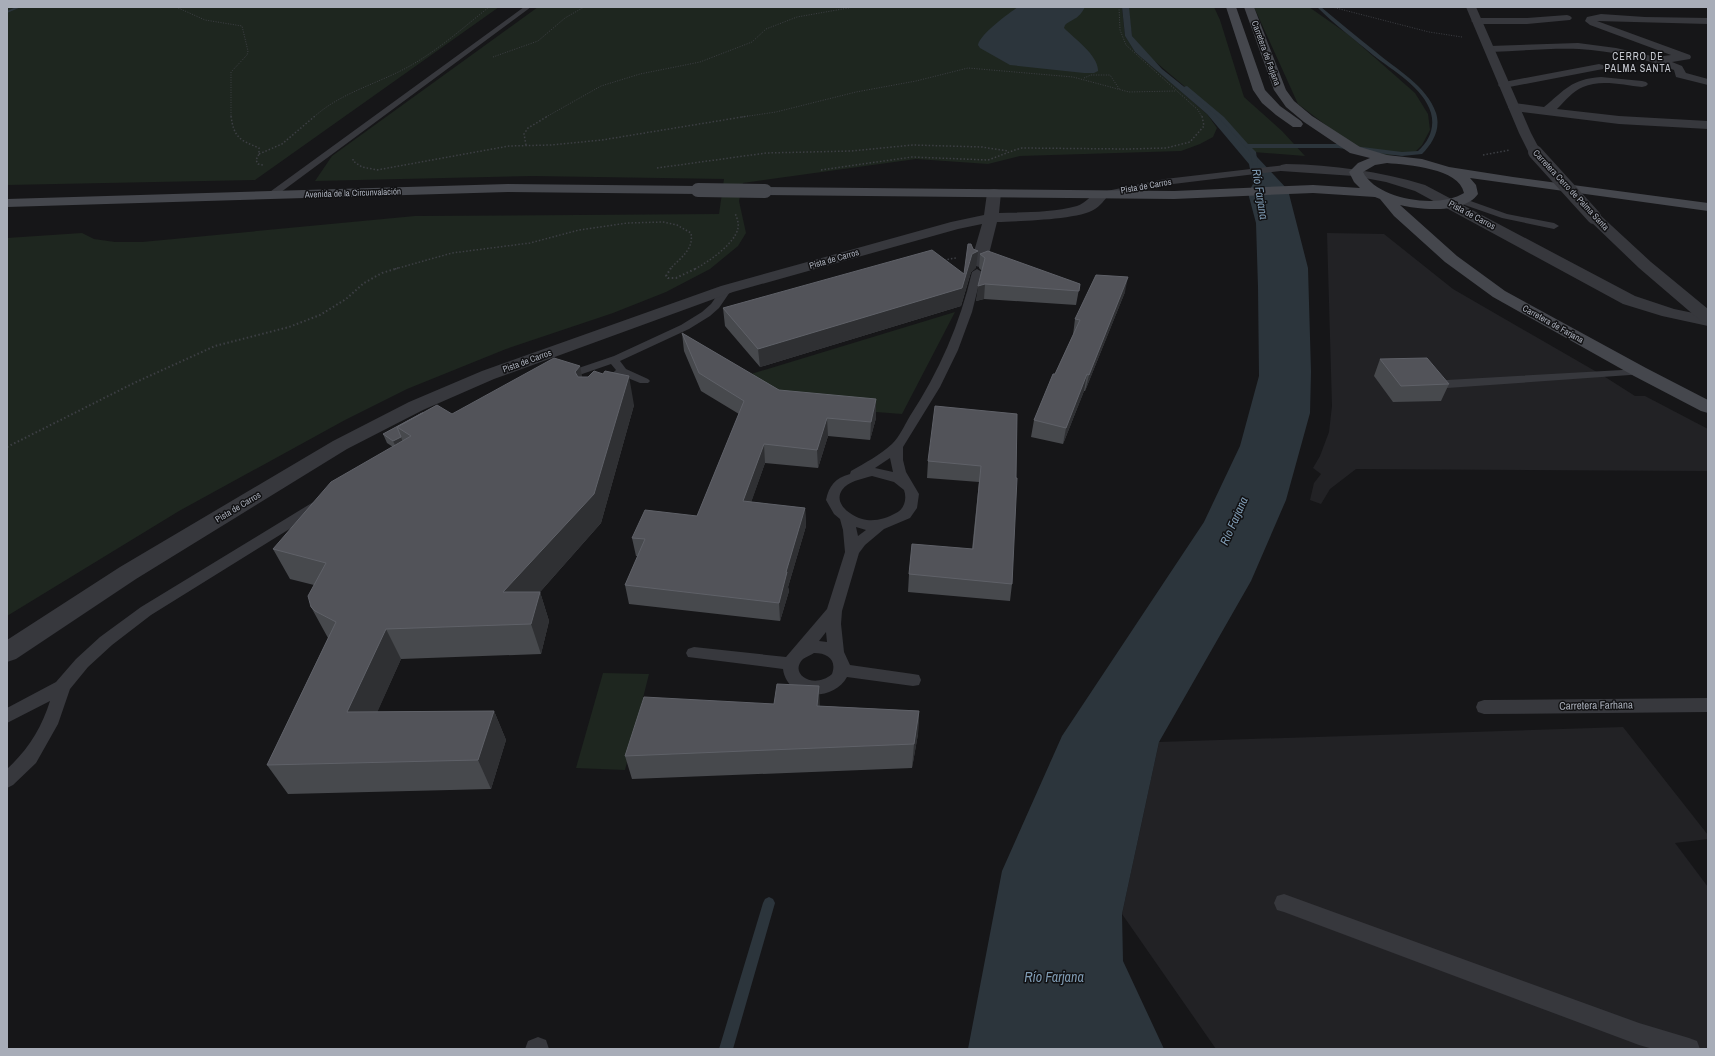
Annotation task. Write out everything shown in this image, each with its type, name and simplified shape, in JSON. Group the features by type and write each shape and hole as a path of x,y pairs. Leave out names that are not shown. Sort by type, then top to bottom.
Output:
{"main road":[{"name":"Carretera de Farjana","path":"1231,7 1259,90 1270,105 1331,147 1358,171 1360,181 1367,187 1381,194 1410,223 1451,259 1499,294 1640,372 1708,407"},
{"name":"Carretera de Farjana","path":"1249,7 1280,90 1290,104 1308,119 1352,148 1364,154 1387,159"},
{"path":"1313,189 1358,171 1376,160 1387,159 1423,163 1446,170 1513,181 1708,208"},
{"path":"1313,189 1381,194 1397,200 1426,204 1457,202 1468,198 1471,194 1471,189 1467,182 1459,176 1446,170"},
{"path":"1471,189 1513,181"},
{"name":"Avenida de la Circunvalación","path":"7,203 508,188 1101,195 1174,195 1313,189"},
{"path":"1410,223 1412,216 1426,204"}],"street":[{"name":"Carretera Cerro de Palma Santa","path":"1471,7 1525,133 1535,152 1594,217 1646,265 1708,318"},
{"path":"1656,60 1683,59 1686,57 1594,23 1590,20 1590,18 1606,17 1663,21 1708,21"},
{"path":"1476,20 1527,21 1567,18"},
{"path":"1663,21 1693,31"},
{"path":"1490,49 1578,46 1656,60 1678,68 1680,75 1708,82"},
{"path":"1504,85 1599,67"},
{"path":"1547,111 1578,85 1585,83 1608,81 1642,84"},
{"path":"1514,108 1632,121 1708,125"},
{"name":"Pista de Carros","path":"1282,169 1358,171 1395,179 1457,202 1629,300 1655,310 1684,318 1708,321"},
{"path":"979,264 991,218 994,193"},
{"name":"Pista de Carros","path":"7,652 134,569 340,445 396,417 488,375 727,289 956,225 991,218 1046,215 1079,210 1090,206 1101,195"}],"lane":[{"path":"270,196 528,7"},
{"name":"Pista de Carros","path":"1101,195 1165,182 1282,169"},
{"path":"1457,202 1505,216 1554,226"},
{"path":"897,446 897,469 903,481 910,489 912,498 911,507 904,516 893,522 880,525 868,525 846,519 836,510 832,500 834,489 842,480 856,474 885,456 897,446 923,407 953,350 970,306 979,264"},
{"path":"552,381 618,358 697,320 715,306 727,289"},
{"path":"618,358 618,367 622,371 644,381"},
{"path":"595,396 622,371"},
{"path":"1446,384 1640,372"},
{"path":"856,474 872,472 889,474 903,481"},
{"path":"7,716 62,687 82,663 106,641 146,611 331,497"},
{"path":"846,519 850,530 852,552"},
{"path":"836,652 820,646 803,650 794,656 790,664 790,674 796,682 806,687 818,688 829,686 838,679 842,670 841,660 836,652 833,624 834,611 852,552 860,542 880,525"},
{"path":"803,650 834,611"},
{"path":"694,653 790,664"},
{"path":"842,670 913,680"},
{"path":"7,780 29,759 46,732 57,710 62,687"},
{"name":"Carretera Farhana","path":"1484,707 1652,704 1708,705"},
{"path":"1284,903 1639,1034 1689,1049"}],"path":[{"path":"176,7 205,20 242,26 248,51 247,55 231,72 232,126 237,137 245,143 259,148 259,154 256,160 258,164 263,165"},
{"path":"259,154 276,148 301,130 321,111 373,82 424,57 489,7"},
{"path":"491,58 538,41 565,18 584,7"},
{"path":"526,145 524,134 528,128 601,86 640,74 700,62 752,42 766,29 797,17 854,7"},
{"path":"655,168 753,154 851,151 913,145 982,147 1008,151 1032,148 1139,150 1159,149 1182,145 1192,141 1204,126 1204,120 1198,110 1130,50 1123,42 1119,32 1120,7"},
{"path":"1332,7 1350,10 1435,34 1484,38"},
{"path":"377,170 450,156 526,145 551,145 620,138 782,111 851,93 916,81 968,68 1005,70 1084,79 1120,90 1139,92 1176,90"},
{"path":"1084,79 1091,75 1110,74 1120,90"},
{"path":"819,170 912,157 988,160 998,157 1008,151"},
{"path":"354,157 353,161 357,165 377,170 393,171"},
{"path":"7,448 134,384 215,346 289,327 320,315 346,299 369,279 382,273 452,252 530,243 579,230 613,225 653,222 677,225 691,233 693,239 690,248 666,276 668,278 675,279 697,269 734,237 738,223 735,210"},
{"path":"942,260 965,257 979,264"}],"shaded area":[{"path":"7,7 499,7 255,180 7,185"},
{"path":"538,7 1122,7 1125,36 1135,52 1207,114 1217,128 1213,137 1200,144 1181,151 1020,156 988,164 916,159 743,183 739,201 746,233 738,246 710,269 666,292 613,313 506,349 407,389 345,420 179,511 7,616 7,238 82,233 94,239 115,242 142,242 415,216 719,214 724,179 533,176 315,181 332,156"},
{"path":"1128,7 1214,7 1220,20 1244,97 1282,131 1305,156 1253,152 1222,118 1145,53 1132,36"},
{"path":"1254,7 1309,7 1349,35 1415,93 1428,114 1430,130 1422,145 1412,155 1386,155 1356,148 1298,104"},
{"path":"1327,233 1384,234 1453,289 1602,375 1635,396 1645,396 1708,429 1708,471 1356,469 1330,489 1321,504 1310,500 1314,483 1321,474 1313,468 1320,456 1329,432 1332,406"},
{"path":"955,312 902,414 785,405 738,378"},
{"path":"603,673 649,674 625,770 576,768"},
{"path":"1623,727 1708,835 1708,839 1675,843 1708,887 1708,1049 1216,1049 1122,914 1159,742"}],"water":[{"path":"1018,7 1085,7 1078,16 1065,25 1064,28 1095,59 1098,71 1094,73 1084,73 1010,65 980,48 978,45 984,35 995,24"},
{"name":"Río Farjana","path":"1122,7 1129,7 1132,36 1162,69 1214,111 1288,190 1308,268 1311,372 1310,413 1286,500 1251,581 1159,742 1122,914 1123,961 1164,1049 968,1049 1002,871 1062,736 1204,522 1240,446 1259,376 1256,223 1248,193 1253,184 1249,164 1207,114 1135,52 1125,36"}],"building":[{"path":"968,244 971,244 973,249 978,251 972,254 962,288 758,349 723,308 932,250 964,274"},
{"path":"988,251 1080,284 1079,291 985,284 978,286 985,258 980,254"},
{"path":"1096,275 1128,277 1089,375 1087,374 1066,428 1034,420 1053,374 1055,374 1080,320 1075,319"},
{"path":"682,333 779,390 876,399 871,422 827,418 817,450 764,444 743,501 805,508 786,572 779,603 625,585 645,539 632,538 645,510 697,516 744,401 699,373"},
{"path":"554,358 580,366 575,372 578,377 588,377 594,371 603,374 605,371 629,376 594,494 503,592 540,592 531,624 386,629 347,712 494,711 478,760 267,765 336,622 315,611 311,607 308,596 326,563 273,549 331,482 411,436 397,427 437,405 452,414"},
{"path":"1427,358 1449,384 1401,386 1380,359"},
{"path":"935,406 1017,414 1017,478 1012,584 909,574 912,544 973,549 981,466 928,461"},
{"path":"422,413 397,427 401,437 393,441 383,434"},
{"path":"777,684 819,686 817,706 919,711 914,744 625,756 644,697 774,704"}],"waterway":[{"path":"7,12 19,7"},
{"path":"1247,146 1338,146 1402,154 1420,153 1431,139 1435,124 1433,112 1423,96 1408,80 1319,7"},
{"name":"Río Farjana","path":"1185,87 1222,118 1247,146"},
{"name":"Río Farjana","path":"1247,146 1253,152 1255,165"},
{"path":"726,1049 769,903"}],"district":[{"name":"CERRO DE PALMA SANTA","path":"1638,62"}]}
